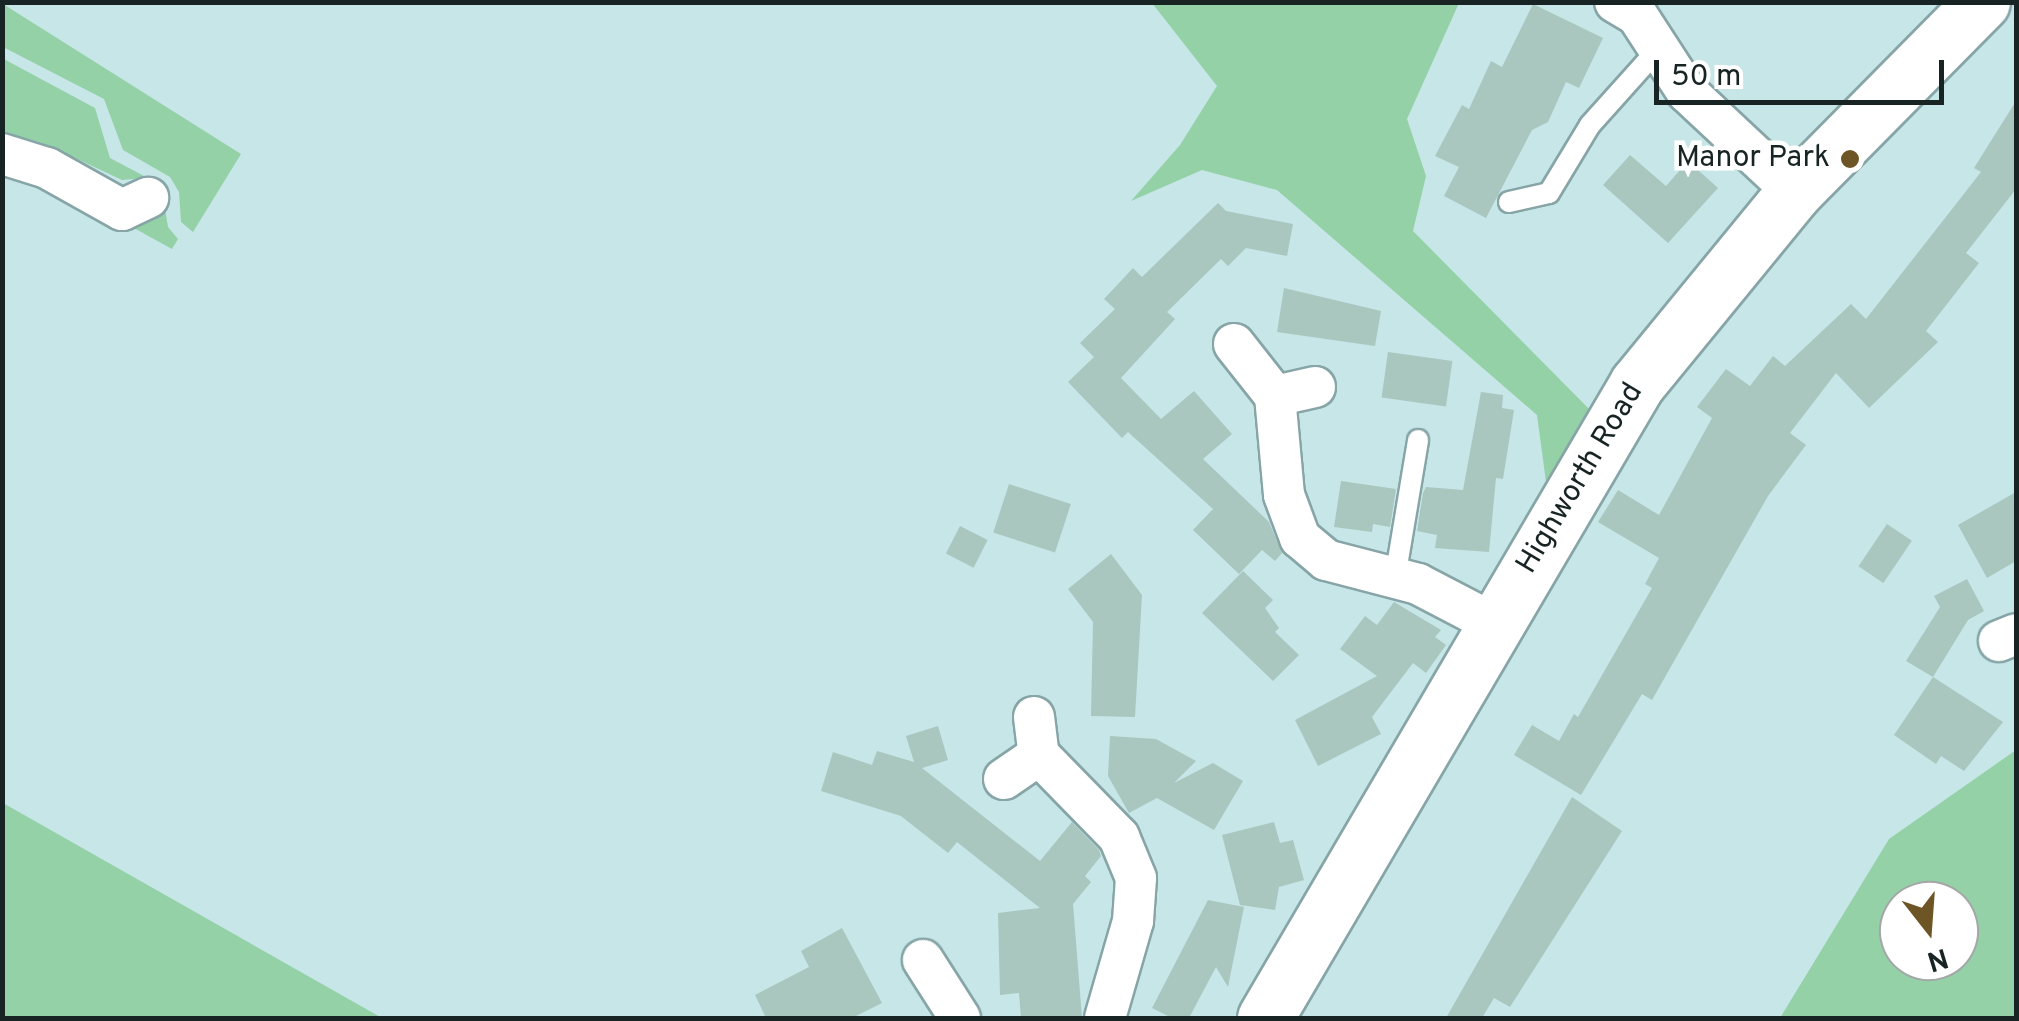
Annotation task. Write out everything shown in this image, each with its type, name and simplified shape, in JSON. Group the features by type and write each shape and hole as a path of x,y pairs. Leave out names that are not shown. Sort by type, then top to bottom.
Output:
{"street":[{"path":"1616,2 1637,15 1661,46 1686,92 1794,192"},
{"name":"Highworth Road","path":"1265,1018 1638,384 1794,192 1982,2"},
{"path":"2,154 47,168 122,210 148,198"},
{"path":"1234,344 1274,396 1284,495 1300,538 1326,560 1396,578 1496,624"},
{"path":"1274,396 1315,387"},
{"path":"1004,778 1037,736 1119,837 1136,878 1133,921 1105,1018"},
{"path":"923,960 942,1012"}],"lane":[{"path":"1508,202 1549,193 1590,125 1661,46"},
{"path":"1396,578 1418,440"}],"green space":[{"path":"1152,3 1459,3 1407,119 1426,176 1413,231 1593,413 1547,489 1537,415 1277,190 1202,170 1131,201 1180,145 1217,86"},
{"path":"3,4 241,154 193,232 181,222 179,192 170,177 123,150 104,99 3,47"},
{"path":"2,58 95,108 110,158 161,185 168,227 178,239 172,249 132,227 162,193 145,178 122,180 73,157 60,161 42,143 3,132"},
{"path":"2016,750 2016,1018 1780,1018 1889,839"},
{"path":"3,803 382,1018 3,1018"}],"building":[{"path":"1533,4 1603,38 1579,88 1566,82 1548,122 1532,130 1486,218 1444,196 1459,167 1435,156 1462,105 1469,109 1491,61 1502,67"},
{"path":"2016,101 2016,189 1966,253 1979,263 1926,331 1938,342 1869,408 1836,373 1790,433 1806,445 1768,496 1652,700 1642,694 1581,795 1514,755 1532,725 1559,741 1574,714 1578,717 1652,588 1645,584 1659,558 1598,522 1618,490 1659,515 1712,418 1697,407 1726,369 1750,386 1773,356 1785,366 1851,304 1866,319 1981,172 1974,168"},
{"path":"1630,155 1666,186 1688,161 1718,188 1668,243 1603,185"},
{"path":"1218,203 1226,211 1293,224 1287,256 1246,248 1228,266 1221,259 1167,312 1175,319 1121,378 1161,419 1194,391 1232,434 1203,459 1269,522 1282,553 1275,561 1262,550 1239,574 1193,530 1213,509 1128,432 1122,438 1068,382 1094,357 1080,343 1115,309 1104,299 1133,268 1142,277"},
{"path":"1284,288 1381,311 1375,346 1277,332"},
{"path":"1388,352 1452,361 1446,407 1382,398"},
{"path":"1481,392 1503,395 1502,408 1514,410 1503,479 1496,478 1489,552 1435,548 1437,535 1417,531 1423,493 1426,487 1463,490"},
{"path":"1341,481 1396,489 1390,527 1373,524 1372,532 1334,527"},
{"path":"1009,484 1071,504 1055,553 993,533"},
{"path":"2016,492 2016,561 1987,578 1958,525"},
{"path":"1887,524 1912,541 1883,583 1858,566"},
{"path":"960,526 988,540 974,568 946,554"},
{"path":"1111,554 1142,595 1135,717 1091,716 1093,622 1068,589"},
{"path":"1243,571 1273,600 1265,608 1279,628 1275,632 1299,655 1273,681 1202,613"},
{"path":"1967,579 1984,611 1968,620 1933,677 1906,661 1940,607 1934,596"},
{"path":"1394,602 1441,630 1435,637 1446,645 1426,673 1413,663 1372,717 1381,734 1318,766 1295,720 1377,676 1340,649 1365,616 1377,625"},
{"path":"1933,677 2003,722 1964,771 1941,756 1936,764 1894,735"},
{"path":"938,726 948,760 922,768 1040,861 1072,822 1099,850 1101,856 1085,876 1091,882 1073,904 1082,1018 1021,1018 1019,993 1000,995 998,913 1040,908 957,842 948,853 901,816 821,791 833,752 872,765 877,751 914,762 906,736"},
{"path":"1110,736 1156,739 1196,761 1174,783 1213,763 1243,781 1214,830 1157,798 1129,813 1108,776"},
{"path":"1572,797 1622,831 1510,1007 1494,998 1482,1018 1446,1018"},
{"path":"1274,822 1280,843 1293,840 1304,880 1279,887 1275,910 1240,905 1222,835"},
{"path":"1208,900 1244,907 1228,987 1216,967 1189,1018 1172,1018 1152,1008"},
{"path":"842,928 882,1003 852,1018 766,1018 755,995 809,967 801,951"}],"place":[{"name":"Manor Park","path":"1850,159"}]}
